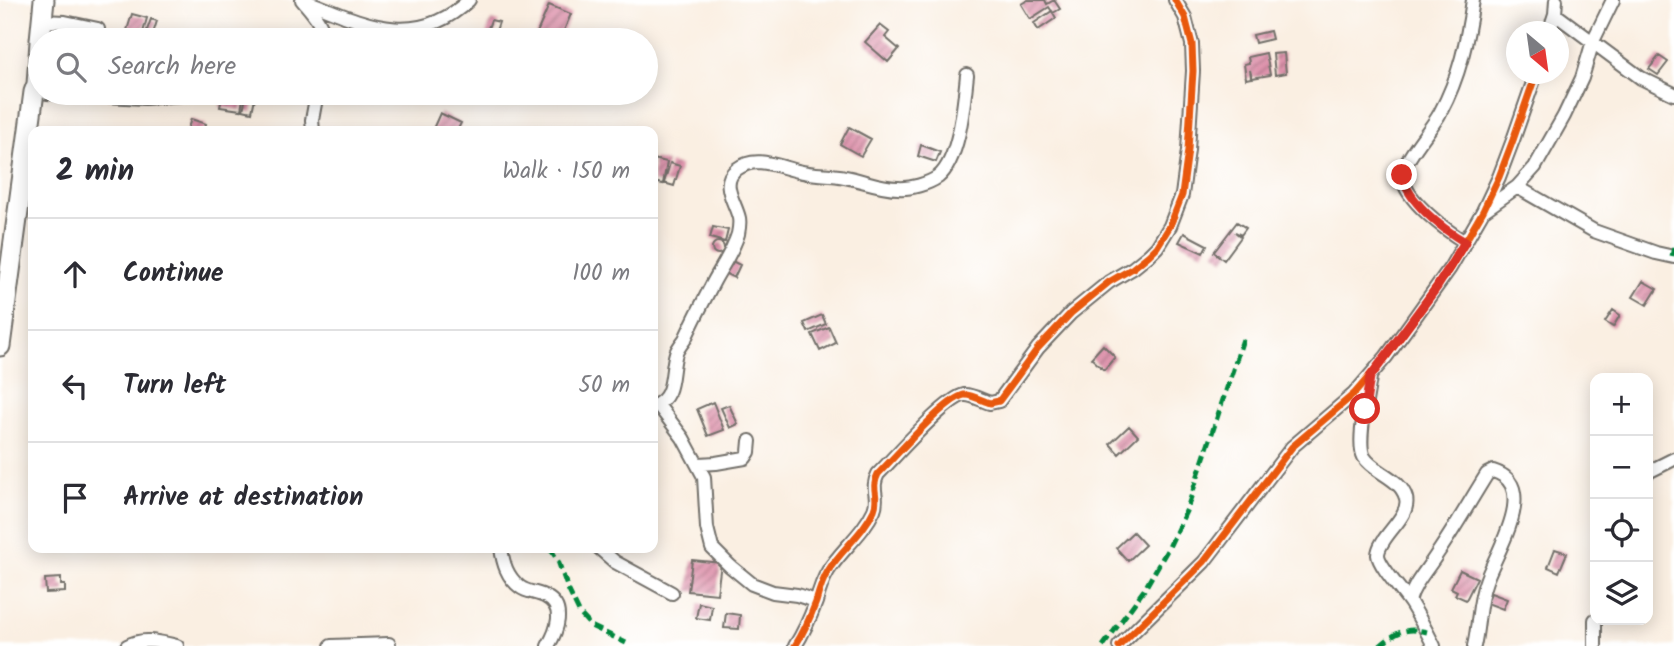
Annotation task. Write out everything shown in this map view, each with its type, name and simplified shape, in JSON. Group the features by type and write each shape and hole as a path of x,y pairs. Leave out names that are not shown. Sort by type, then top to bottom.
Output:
{"highway":[{"path":"42,28 44,0"},
{"path":"36,126 39,105"},
{"path":"0,346 28,173"}],"street":[{"path":"303,0 367,24 386,28"},
{"path":"303,0 322,28"},
{"path":"420,28 443,19 469,0"},
{"path":"795,646 804,631 826,574 862,529 876,505 874,482 878,474 940,411 955,400 964,395 990,403 999,401 1038,348 1071,313 1157,247 1170,226 1182,195 1194,71 1192,44 1185,17 1175,0"},
{"path":"1465,242 1419,205 1409,193 1402,175 1409,158 1439,116 1457,77 1465,51 1473,0"},
{"path":"1553,21 1556,0"},
{"path":"1483,211 1517,187 1535,167 1564,116 1581,78 1593,41 1613,0"},
{"path":"1555,14 1641,78 1674,94"},
{"path":"60,28 75,23 93,28"},
{"path":"658,402 669,391 678,348 735,242 740,221 729,194 729,179 734,171 746,163 760,162 800,172 838,176 898,188 926,183 939,176 954,150 967,75"},
{"path":"1119,646 1204,562 1292,447 1370,377 1437,287 1483,211 1499,177 1533,84"},
{"path":"313,126 315,105"},
{"path":"1517,187 1594,231 1674,257"},
{"path":"1370,377 1362,444 1364,457 1392,479 1406,500 1406,508 1380,546 1378,555 1409,601 1434,646"},
{"path":"658,409 683,438 699,464 704,477 707,528 712,548 752,584 773,592 816,601"},
{"path":"699,464 745,458 749,452 750,441"},
{"path":"1653,469 1674,459"},
{"path":"1409,601 1412,589 1487,474 1493,471 1502,475 1514,491 1516,503 1486,581 1474,646"},
{"path":"502,553 512,579 526,591 548,597 557,609 558,620 548,646"},
{"path":"605,553 615,562 672,593"},
{"path":"1594,646 1595,625"},
{"path":"127,646 136,641 156,640 177,646"},
{"path":"331,646 389,644"}],"building":[{"path":"1028,0 1045,0 1047,4 1054,0 1060,9 1053,13 1049,7 1030,19 1021,4"},
{"path":"549,5 571,14 565,28 539,28"},
{"path":"1052,11 1056,18 1038,30 1034,23"},
{"path":"132,14 147,18 144,28 128,28"},
{"path":"151,19 157,21 155,28 148,28"},
{"path":"491,20 499,22 497,28 488,28"},
{"path":"880,25 889,32 885,37 899,49 888,62 865,42"},
{"path":"1270,31 1272,39 1255,43 1253,35"},
{"path":"1266,53 1270,75 1252,78 1250,70 1251,78 1246,79 1244,64 1249,63 1248,57"},
{"path":"1284,53 1286,73 1275,75 1273,54"},
{"path":"1659,56 1668,62 1658,75 1649,69"},
{"path":"220,105 242,105 241,110"},
{"path":"244,105 253,105 252,112 243,110"},
{"path":"440,113 461,123 460,126 434,126"},
{"path":"191,119 206,124 205,126 189,126"},
{"path":"849,127 871,139 861,156 840,144"},
{"path":"921,145 940,152 936,162 918,156"},
{"path":"658,160 667,162 663,184 658,183"},
{"path":"670,163 680,166 674,186 664,183"},
{"path":"1237,222 1246,228 1241,235 1235,232 1241,237 1224,260 1214,252"},
{"path":"713,227 728,230 725,242 710,238"},
{"path":"1184,233 1207,245 1203,253 1179,242"},
{"path":"713,243 723,243 723,253 713,253"},
{"path":"728,259 740,265 734,278 722,272"},
{"path":"1643,281 1657,289 1647,305 1633,297"},
{"path":"1613,310 1620,315 1613,327 1605,322"},
{"path":"822,315 826,324 808,332 804,323"},
{"path":"829,327 836,343 820,351 812,334"},
{"path":"1103,345 1115,357 1104,370 1091,358"},
{"path":"713,402 724,430 708,436 697,409"},
{"path":"729,405 738,424 730,428 721,408"},
{"path":"1129,426 1138,436 1119,454 1110,444"},
{"path":"1133,532 1145,545 1128,561 1116,548"},
{"path":"1555,549 1567,553 1559,572 1548,567"},
{"path":"692,560 721,563 717,594 688,591"},
{"path":"1460,570 1477,578 1466,600 1455,595 1457,591 1451,588"},
{"path":"61,578 65,592 46,593 45,579"},
{"path":"1491,593 1507,599 1503,609 1487,603"},
{"path":"699,603 712,606 710,620 696,618"},
{"path":"726,613 740,615 739,629 724,628"}],"marked path":[{"path":"1672,256 1674,247"},
{"path":"1103,646 1144,590 1187,509 1243,339"},
{"path":"553,553 580,614 591,626 626,643"},
{"path":"1380,646 1402,632 1427,632"}],"cycle path":[{"path":"795,646 828,571 864,527 874,510 878,474 907,443 956,399 967,395 990,403 999,401 1038,348 1071,313 1109,282 1149,255 1170,226 1182,195 1193,71 1192,44 1185,17 1175,0"},
{"path":"1119,646 1204,562 1292,447 1354,394 1386,357 1450,268 1483,211 1499,177 1533,84"}],"route":[{"path":"1365,409 1370,377 1437,287 1465,242 1419,205 1409,193 1402,175"}]}
